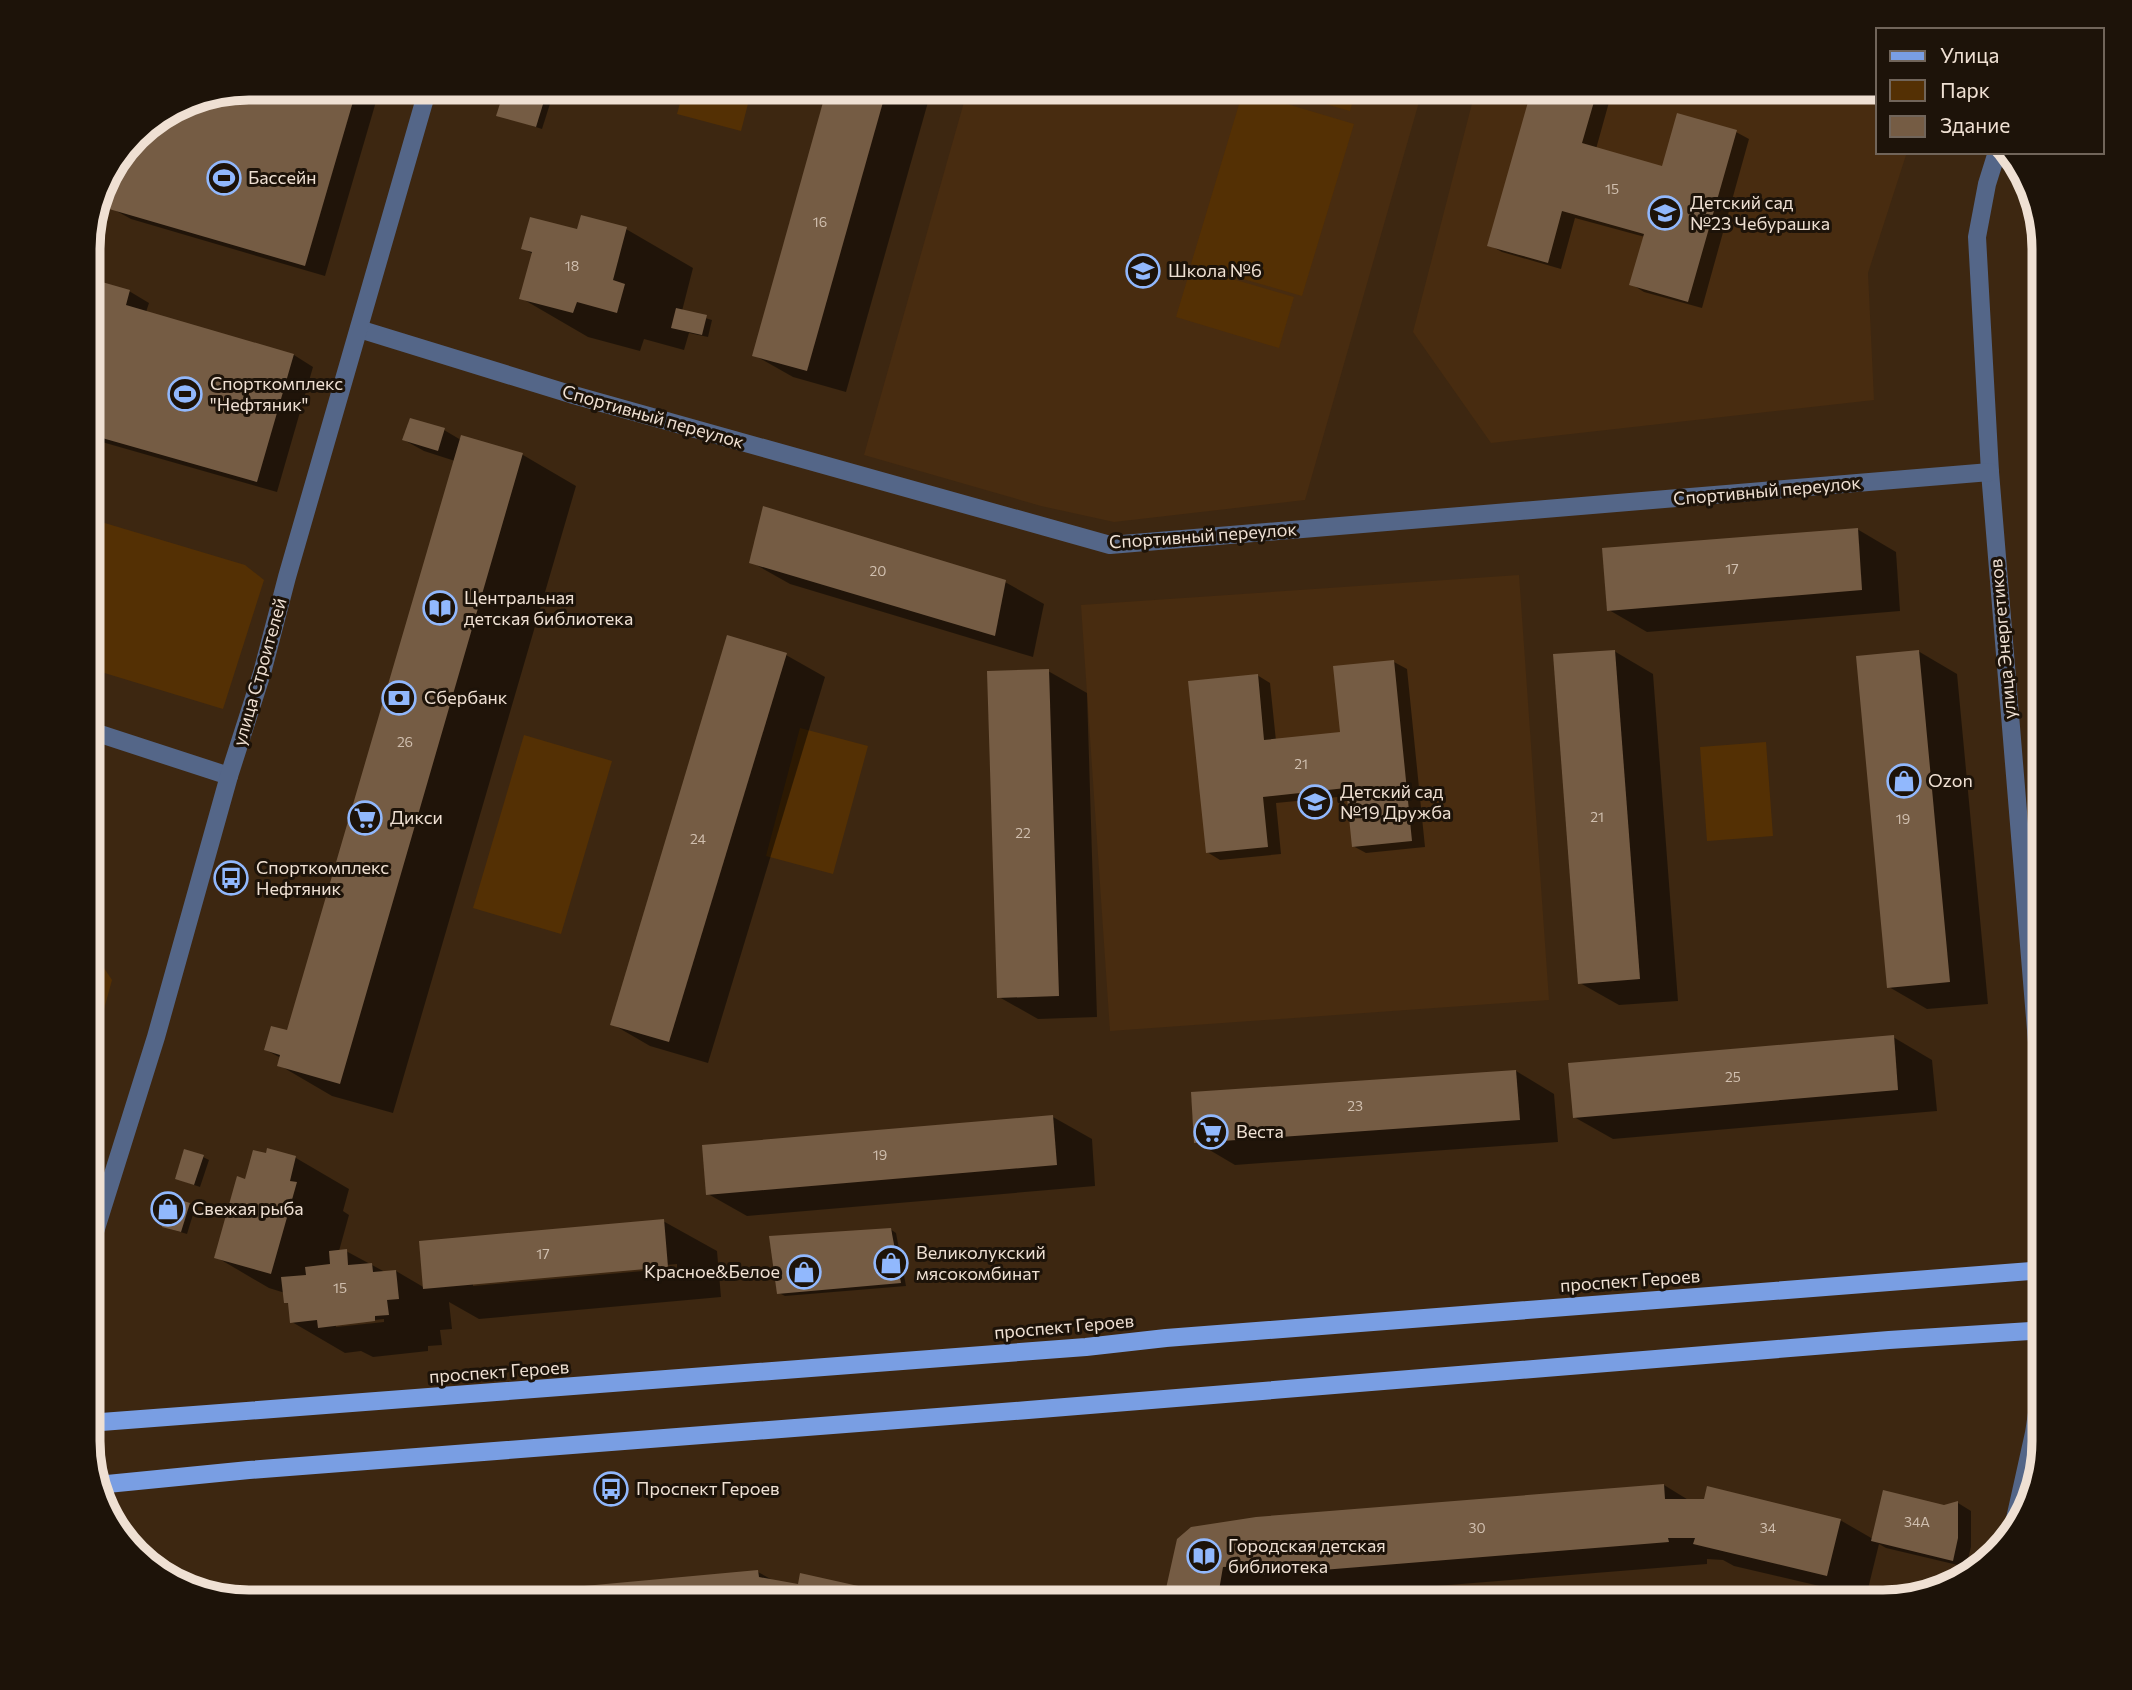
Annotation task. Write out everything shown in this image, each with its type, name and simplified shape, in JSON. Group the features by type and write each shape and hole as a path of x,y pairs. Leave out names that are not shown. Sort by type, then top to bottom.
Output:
{"main road":[{"name":"проспект Героев","path":"100,1423 2032,1271"},
{"path":"106,1484 276,1468 2032,1331"}],"street":[{"name":"улица Строителей","path":"100,1216 156,1037 229,776 262,673 287,577 425,100"},
{"name":"улица Энергетиков","path":"1996,154 1987,184 1977,237 1990,472 2032,972"},
{"name":"Спортивный переулок","path":"359,329 570,394 1110,545 1990,472"},
{"path":"100,734 229,776"},
{"path":"2018,1504 2032,1442"}],"shaded area":[{"name":"Школа №6","path":"965,100 1420,100 1305,500 1114,522 1041,506 864,455"},
{"name":"Детский сад №23 Чебурашка","path":"1473,100 1876,100 1876,154 1906,154 1868,273 1874,400 1491,443 1413,332"},
{"name":"Детский сад №19 Дружба","path":"1519,575 1549,1000 1110,1031 1081,605"}],"green space":[{"path":"681,100 749,100 741,131 677,114"},
{"path":"1240,100 1273,100 1354,124 1302,296 1191,264"},
{"path":"1311,100 1353,100 1350,111"},
{"path":"1191,267 1294,297 1279,348 1176,317"},
{"path":"100,522 245,565 264,580 223,709 100,672"},
{"path":"800,728 868,746 833,874 766,856"},
{"path":"524,735 612,761 561,934 473,908"},
{"path":"1766,742 1773,836 1707,841 1700,747"},
{"path":"100,962 112,980 100,1024"}],"building":[{"name":"Бассейн","path":"239,100 353,100 305,266 109,209 118,178 143,143 166,125 192,111"},
{"path":"501,100 544,100 536,127 496,116"},
{"path":"824,100 884,100 807,371 752,356"},
{"path":"1529,100 1595,100 1582,143 1662,166 1677,113 1737,130 1688,302 1629,285 1644,234 1562,211 1548,263 1487,246"},
{"path":"581,215 627,227 613,280 625,284 617,313 577,302 573,313 519,299 532,252 521,249 530,217 577,229"},
{"name":"Спорткомплекс \"Нефтяник\"","path":"100,281 130,290 126,305 294,354 257,482 100,437"},
{"path":"676,308 707,315 702,335 671,328"},
{"path":"410,418 445,428 438,451 402,440"},
{"path":"461,435 523,453 340,1084 277,1066 280,1055 264,1050 271,1026 287,1030"},
{"path":"763,506 1006,580 995,636 749,563"},
{"path":"1858,528 1862,590 1607,611 1602,548"},
{"path":"727,635 787,653 669,1042 610,1025"},
{"path":"1615,650 1640,979 1578,984 1553,654"},
{"path":"1919,650 1950,982 1887,988 1856,656"},
{"path":"1394,660 1412,841 1352,847 1346,788 1263,797 1268,847 1206,853 1188,681 1258,674 1264,740 1340,732 1333,666"},
{"path":"1049,669 1059,996 997,998 987,671"},
{"path":"1894,1035 1898,1090 1573,1118 1568,1063"},
{"path":"1516,1070 1520,1120 1194,1143 1191,1092"},
{"path":"1053,1115 1057,1165 706,1195 702,1145"},
{"path":"267,1148 296,1156 290,1181 297,1182 271,1274 214,1258 237,1176 245,1179 253,1150 266,1153"},
{"path":"184,1149 204,1155 194,1185 175,1179"},
{"path":"171,1197 190,1203 181,1232 162,1227"},
{"path":"664,1219 668,1267 423,1289 419,1241"},
{"path":"891,1228 901,1283 777,1294 769,1236"},
{"path":"347,1249 348,1265 372,1263 373,1272 396,1270 399,1299 387,1300 389,1315 375,1316 375,1321 318,1328 317,1320 290,1323 281,1277 306,1275 305,1267 330,1264 329,1251"},
{"path":"1664,1484 1665,1499 1704,1499 1707,1486 1841,1519 1827,1576 1693,1544 1695,1538 1668,1538 1669,1542 1261,1575 1260,1565 1223,1567 1219,1590 1166,1590 1177,1539 1191,1527 1256,1517"},
{"path":"1883,1490 1944,1505 1958,1501 1958,1538 1953,1561 1871,1541"},
{"path":"758,1570 759,1577 798,1584 800,1573 876,1590 540,1590"}],"place":[{"name":"Бассейн","path":"224,178"},
{"name":"Детский сад №23 Чебурашка","path":"1665,213"},
{"name":"Школа №6","path":"1143,271"},
{"name":"Спорткомплекс \"Нефтяник\"","path":"185,394"},
{"name":"Центральная детская библиотека","path":"440,608"},
{"name":"Сбербанк","path":"399,698"},
{"name":"Ozon","path":"1904,781"},
{"name":"Детский сад №19 Дружба","path":"1315,802"},
{"name":"Дикси","path":"365,818"},
{"name":"Спорткомплекс Нефтяник","path":"231,878"},
{"name":"Веста","path":"1211,1132"},
{"name":"Свежая рыба","path":"168,1209"},
{"name":"Великолукский мясокомбинат","path":"891,1263"},
{"name":"Красное&Белое","path":"804,1272"},
{"name":"Проспект Героев","path":"611,1489"},
{"name":"Городская детская библиотека","path":"1204,1556"}]}
